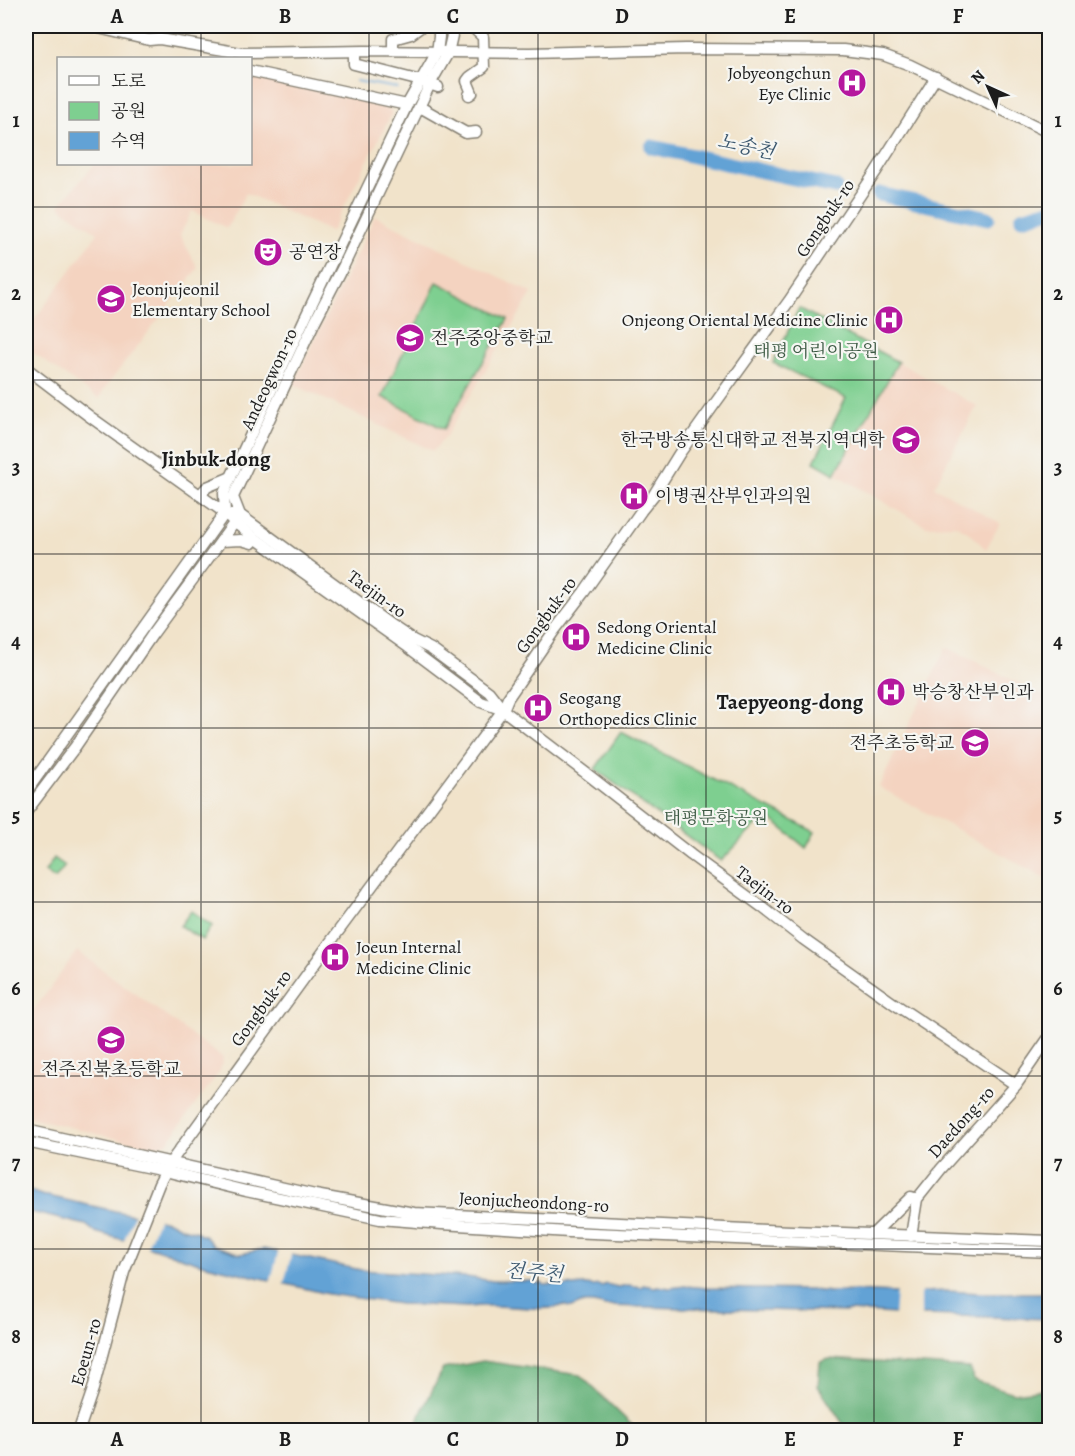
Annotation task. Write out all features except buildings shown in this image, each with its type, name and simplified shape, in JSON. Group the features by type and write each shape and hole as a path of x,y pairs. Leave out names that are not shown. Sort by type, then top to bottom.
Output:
{"street":[{"path":"90,26 149,40 160,39 242,56 393,51 484,53 686,49 843,50 883,55 910,65 1050,133"},
{"path":"393,51 393,39 411,34 422,26"},
{"path":"439,26 442,53"},
{"name":"Andeogwon-ro","path":"237,519 233,497 315,321 420,107 453,26"},
{"path":"469,95 472,93 467,81 484,67 483,38 471,26"},
{"path":"354,52 354,64 430,84"},
{"path":"252,71 407,105"},
{"name":"Gongbuk-ro","path":"159,1184 168,1167 337,933 503,710 508,698 554,631 653,496 679,454 802,284 936,77"},
{"name":"Andeogwon-ro","path":"26,792 225,513 224,493 305,318 407,105 430,84"},
{"path":"420,107 466,133 476,132"},
{"name":"Taejin-ro","path":"26,368 225,513 413,640 431,649 489,692 503,710 690,855 893,1003 1016,1085"},
{"path":"200,495 207,486 231,477"},
{"path":"26,812 237,519"},
{"name":"Taejin-ro","path":"237,519 255,538 481,702 503,710"},
{"path":"221,541 231,539 252,543 255,538"},
{"name":"Daedong-ro","path":"911,1236 917,1199 1016,1085 1050,1036"},
{"name":"Jeonjucheondong-ro","path":"26,1130 168,1167 246,1191 380,1219 569,1232 1050,1252"},
{"name":"Jeonjucheondong-ro","path":"26,1142 414,1213 1050,1241"},
{"name":"Eoeun-ro","path":"79,1431 96,1379 123,1277 159,1184"},
{"path":"873,1234 910,1197 917,1199"}],"shaded area":[{"path":"252,76 385,104 392,113 331,232 246,193 227,228 192,211 180,235 198,268 105,388 99,399 26,348 26,331 98,233 59,205 94,165 252,165"},
{"name":"전주중앙중학교","path":"375,216 532,293 446,436 433,451 293,384"},
{"name":"한국방송통신대학교 전북지역대학","path":"898,362 977,406 934,487 1000,523 986,549 968,532 955,525 926,526 835,474"},
{"name":"전주초등학교","path":"946,647 1049,698 1049,880 879,787"},
{"name":"전주진북초등학교","path":"77,951 223,1058 220,1071 167,1143 150,1147 26,1116 26,1021"}],"green space":[{"path":"437,282 508,319 444,429 382,397"},
{"name":"태평 어린이공원","path":"799,308 898,362 835,474 814,462 846,398 773,363"},
{"name":"태평문화공원","path":"621,732 815,832 806,848 766,815 721,861 595,769"},
{"path":"54,858 65,866 55,879 45,872"},
{"path":"191,911 212,926 202,940 180,926"},
{"path":"829,1359 970,1368 974,1380 1014,1393 1038,1390 1049,1394 1049,1430 847,1430 818,1386 820,1362"},
{"path":"483,1361 580,1375 637,1430 400,1430 416,1423 443,1369"}],"water":[{"path":"26,1190 169,1221 204,1235 213,1245 240,1254 264,1249 361,1270 467,1277 493,1281 533,1281 536,1284 564,1286 602,1286 606,1284 618,1287 628,1285 641,1287 643,1285 670,1288 685,1286 831,1292 1049,1293 1049,1319 849,1311 605,1306 589,1303 572,1307 564,1305 539,1308 400,1304 328,1294 202,1264 95,1232 86,1225 26,1211"}],"pier":[{"path":"135,1212 159,1217 146,1249 123,1243"},
{"path":"279,1249 292,1252 283,1287 270,1284"},
{"path":"921,1289 921,1318 894,1317 896,1290"}],"waterway":[{"name":"노송천","path":"356,81 397,88"},
{"name":"노송천","path":"647,146 652,147"},
{"name":"노송천","path":"652,147 835,187"},
{"name":"노송천","path":"879,194 988,218"},
{"name":"노송천","path":"1022,218 1050,210"}],"place":[{"name":"Jobyeongchun Eye Clinic","path":"852,83"},
{"name":"공연장","path":"268,252"},
{"name":"Jeonjujeonil Elementary School","path":"111,299"},
{"name":"Onjeong Oriental Medicine Clinic","path":"889,320"},
{"name":"전주중앙중학교","path":"410,338"},
{"name":"한국방송통신대학교 전북지역대학","path":"906,440"},
{"name":"이병권산부인과의원","path":"634,496"},
{"name":"Sedong Oriental Medicine Clinic","path":"576,637"},
{"name":"박승창산부인과","path":"891,692"},
{"name":"Seogang Orthopedics Clinic","path":"538,708"},
{"name":"전주초등학교","path":"975,743"},
{"name":"Joeun Internal Medicine Clinic","path":"335,957"},
{"name":"전주진북초등학교","path":"111,1040"}],"district":[{"name":"Jinbuk-dong","path":"216,459"},
{"name":"Taepyeong-dong","path":"790,702"}],"water label":[{"name":"전주천","path":"534,1272"}]}
